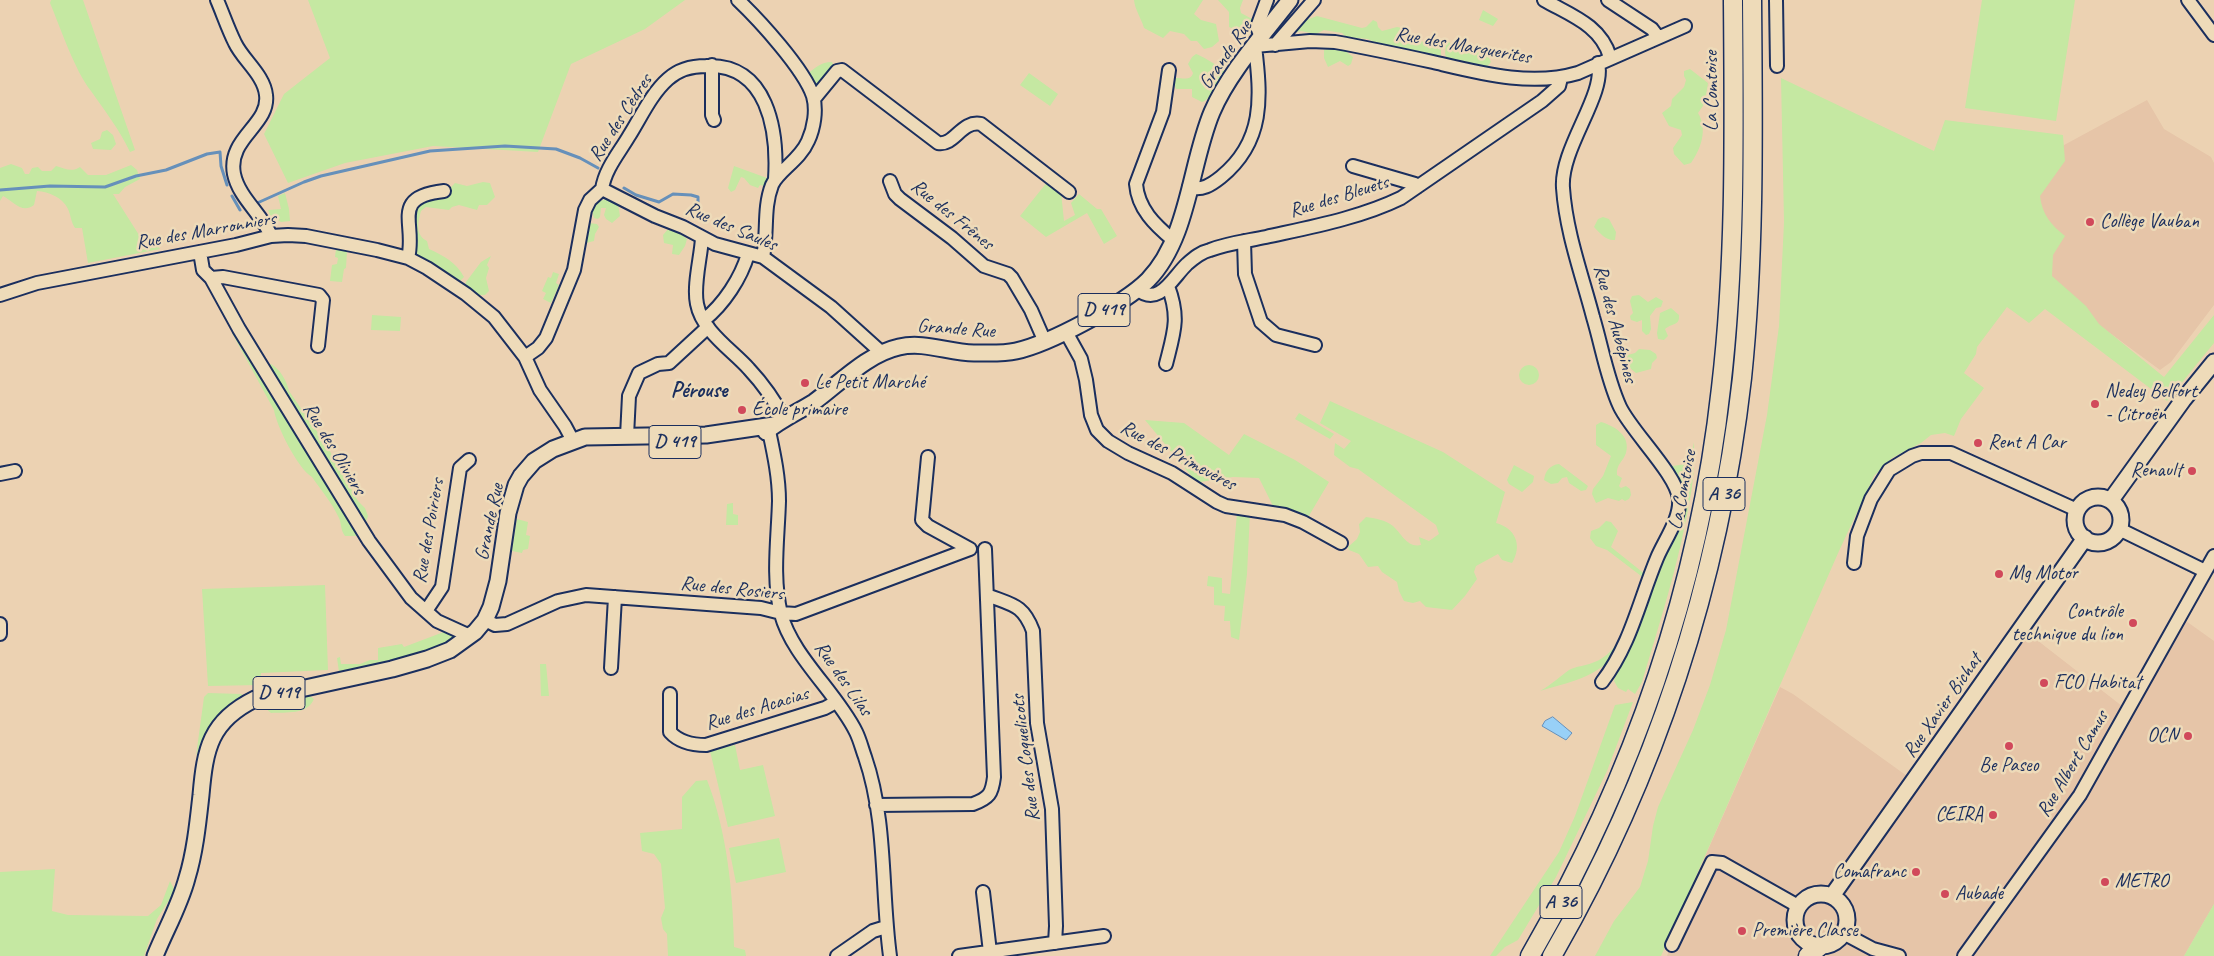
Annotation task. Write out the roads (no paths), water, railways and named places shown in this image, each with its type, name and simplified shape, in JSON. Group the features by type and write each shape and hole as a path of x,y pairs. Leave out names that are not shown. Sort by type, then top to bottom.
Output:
{"highway":[{"path":"1724,0 1733,63"},
{"name":"La Comtoise","path":"1530,956 1555,913 1588,847 1638,733 1668,644 1697,534 1716,426 1726,333 1732,218 1733,0"},
{"name":"La Comtoise","path":"1552,956 1606,856 1654,743 1696,618 1718,525 1737,414 1748,301 1752,173 1752,0"}],"main road":[{"name":"Grande Rue","path":"155,956 187,879 195,840 205,756 213,734 224,719 239,706 255,699 392,669 428,659 450,650 470,636 485,620 491,609 498,581 512,496 521,476 543,454 573,441 712,443 744,439 774,425 882,353 900,347 916,345 972,353 1006,352 1045,342 1066,332 1137,290 1157,270 1174,240 1213,110 1228,84 1264,43 1288,2"},
{"path":"2111,500 2183,400 2214,362"},
{"path":"573,441 585,437 706,435 774,425"},
{"path":"2104,497 2111,500 2119,510 2121,523 2119,529 2108,540 2092,542 2085,538 2076,526 2078,510 2088,499 2104,497"},
{"name":"Rue Xavier Bichat","path":"1832,896 2085,538"},
{"path":"1813,895 1832,896 1844,908 1846,916 1843,933 1832,943 1814,951 1798,932 1795,924 1795,914 1798,906 1805,899 1813,895"}],"street":[{"path":"217,0 235,44 261,81 266,92 267,101 263,113 240,143 234,156 233,167 240,188 271,236"},
{"path":"738,0 795,66 814,99 814,125 808,143 792,164 775,178"},
{"path":"1190,187 1201,189 1213,183 1234,165 1249,143 1256,121 1264,43 1257,27 1267,0"},
{"path":"1264,43 1314,0"},
{"path":"1544,0 1588,24 1604,41 1610,57"},
{"path":"1608,0 1652,29 1658,37"},
{"path":"1776,0 1777,66"},
{"path":"2188,0 2214,35"},
{"name":"Rue des Marguerites","path":"1264,43 1310,40 1335,42 1495,75 1544,79 1561,78 1578,72 1685,26"},
{"name":"Rue des Aubépines","path":"1598,63 1599,77 1563,172 1563,186 1570,228 1614,392 1628,421 1662,467 1678,493 1677,513 1624,648 1602,682"},
{"path":"712,65 712,116 714,120"},
{"name":"Rue des Cèdres","path":"525,357 542,344 563,300 574,270 585,210 590,200 602,189 604,179 612,164 657,91 668,79 691,66 712,65 732,69 744,77 760,94 766,105 774,128 776,144 775,178 766,212 766,237 763,257"},
{"path":"814,99 837,70 842,70 938,143 944,144 948,142 959,131 971,124 981,124 1069,192"},
{"path":"1169,70 1163,112 1138,174 1136,184 1137,197 1149,217 1162,232 1174,240"},
{"name":"Rue des Bleuets","path":"1137,290 1142,294 1152,296 1168,286 1186,265 1205,251 1306,228 1378,208 1401,198 1460,155 1542,101 1559,86 1561,78"},
{"path":"1353,166 1415,184 1417,187"},
{"name":"Rue des Frênes","path":"890,181 895,194 900,199 952,238 971,256 984,266 1008,274 1012,278 1031,310 1045,342"},
{"name":"Rue des Saules","path":"602,189 655,216 683,227 702,238 748,254 763,257 810,290 882,353"},
{"path":"408,258 408,217 412,202 425,193 444,191"},
{"name":"Rue des Marronniers","path":"0,295 37,283 200,252 271,236 306,236 408,258 453,285 487,311 504,327 525,357 540,390 573,441"},
{"path":"702,238 696,299 706,324"},
{"path":"1244,241 1245,274 1261,322 1276,335 1315,345"},
{"name":"Rue des Oliviers","path":"200,252 204,274 369,541 411,598 437,621 470,636"},
{"path":"627,436 628,408 632,387 639,373 658,364 668,363 706,324 741,273 748,254"},
{"path":"204,274 319,295 323,300 318,346"},
{"path":"1166,364 1174,334 1176,312 1168,286"},
{"name":"Rue des Lilas","path":"706,324 772,396 779,501 776,536 776,578 781,613 792,639 856,732 873,780 880,834 886,927 890,956"},
{"name":"Rue des Primevères","path":"1066,332 1081,359 1094,425 1108,441 1128,454 1172,473 1226,506 1285,515 1341,543"},
{"path":"1854,563 1857,536 1871,499 1889,470 1912,456 1921,453 1951,453 2078,510"},
{"name":"Rue des Rosiers","path":"485,620 502,626 558,601 586,595 761,608 781,613 796,614 970,550 928,526 922,520 928,457"},
{"name":"Rue des Poiriers","path":"426,611 442,588 460,468 469,460"},
{"path":"0,474 15,471"},
{"path":"2119,529 2205,571"},
{"path":"876,805 973,804 984,800 992,791 994,777 985,549"},
{"name":"Rue Albert Camus","path":"1964,956 2080,795 2214,556"},
{"name":"Rue des Coquelicots","path":"987,595 1021,608 1029,620 1033,631 1037,723 1052,809 1055,943"},
{"path":"611,668 615,597"},
{"path":"0,624 0,634"},
{"name":"Rue des Acacias","path":"670,694 670,732 675,738 706,746 825,708 836,702"},
{"path":"1672,945 1712,862 1722,863 1798,906"},
{"path":"983,892 990,952"},
{"path":"837,956 873,931 886,927"},
{"path":"1843,933 1873,949 1899,956"},
{"path":"959,956 1104,936"}],"water":[{"path":"1553,717 1572,733 1566,740 1542,726 1545,721"}],"waterway":[{"path":"255,204 321,176 430,151 505,146 556,149 580,158 598,168"},
{"path":"0,190 50,186 105,187 136,176 166,170 207,154 220,152 221,166 227,185"},
{"path":"624,188 636,195 659,202 673,194 698,197 698,203"},
{"path":"232,196 240,210"}],"place":[{"name":"Collège Vauban","path":"2090,222"},
{"name":"Le Petit Marché","path":"805,383"},
{"name":"Nedey Belfort - Citroën","path":"2095,404"},
{"name":"École primaire","path":"742,410"},
{"name":"Rent A Car","path":"1978,443"},
{"name":"Renault","path":"2192,471"},
{"name":"Mg Motor","path":"1999,574"},
{"name":"Contrôle technique du lion","path":"2133,623"},
{"name":"FCO Habitat","path":"2044,683"},
{"name":"OCN","path":"2188,736"},
{"name":"Be Paseo","path":"2009,746"},
{"name":"CEIRA","path":"1993,815"},
{"name":"Comafranc","path":"1916,872"},
{"name":"METRO","path":"2105,882"},
{"name":"Aubade","path":"1945,894"},
{"name":"Première Classe","path":"1742,931"}],"district":[{"name":"Pérouse","path":"699,391"}]}
